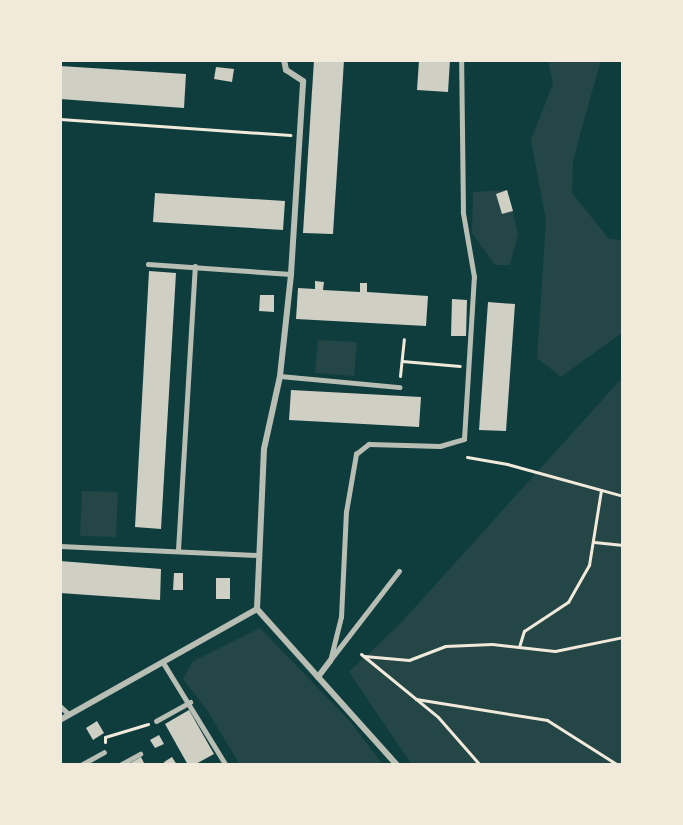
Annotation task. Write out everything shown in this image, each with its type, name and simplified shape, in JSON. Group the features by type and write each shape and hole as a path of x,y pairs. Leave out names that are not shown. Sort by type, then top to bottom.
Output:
{"street":[{"path":"284,60 286,70 303,81 291,274 280,376 264,449 257,555 257,609 397,765"},
{"path":"60,720 257,609"},
{"path":"318,677 330,661"}],"lane":[{"path":"330,661 344,589 351,463 361,448 369,444 440,446 464,439 474,276 463,213 461,60"},
{"path":"148,264 291,274"},
{"path":"178,550 195,267"},
{"path":"280,376 399,387"},
{"path":"60,546 257,555"},
{"path":"330,661 399,570"},
{"path":"164,662 226,765"},
{"path":"156,721 190,702"},
{"path":"60,706 69,714"},
{"path":"81,765 104,752"},
{"path":"120,765 140,754"}],"path":[{"path":"60,119 298,135"},
{"path":"399,387 404,339"},
{"path":"402,361 468,367"},
{"path":"467,457 507,464 623,496"},
{"path":"519,647 524,631 568,602 590,565 601,490"},
{"path":"594,542 623,545"},
{"path":"480,765 438,717 362,655 409,660 445,646 519,647 555,651 623,637"},
{"path":"416,699 547,720 618,765"},
{"path":"104,752 105,737 156,721"}],"shaded area":[{"path":"548,60 601,60 573,160 572,193 609,239 623,240 623,332 561,377 537,358 546,221 531,140 553,84"},
{"path":"507,190 518,234 510,265 495,265 472,233 473,192"},
{"path":"318,340 357,342 354,376 315,373"},
{"path":"623,377 623,765 412,765 349,672 399,625"},
{"path":"82,491 118,492 116,537 80,536"},
{"path":"260,628 349,720 383,765 240,765 207,710 183,679 193,661"}],"building":[{"path":"314,60 344,60 333,234 303,233"},
{"path":"419,60 450,60 448,92 417,90"},
{"path":"60,66 186,74 184,108 60,99"},
{"path":"216,67 234,69 232,82 214,79"},
{"path":"507,190 513,211 502,214 496,194"},
{"path":"155,193 285,201 283,230 153,222"},
{"path":"149,271 176,273 161,529 135,527"},
{"path":"315,281 324,282 323,290 360,292 360,283 367,283 367,292 428,296 426,326 296,319 298,288 315,289"},
{"path":"260,295 274,295 274,312 259,311"},
{"path":"452,299 467,300 466,336 451,336"},
{"path":"488,302 515,304 506,431 479,430"},
{"path":"291,390 421,397 419,427 289,420"},
{"path":"60,561 161,569 160,600 60,593"},
{"path":"174,573 183,573 183,590 173,590"},
{"path":"216,578 230,578 230,599 216,599"},
{"path":"189,710 214,754 194,765 188,765 165,724"},
{"path":"97,721 104,733 93,740 86,728"},
{"path":"159,735 164,744 155,748 150,740"},
{"path":"141,757 145,765 127,765"},
{"path":"172,757 177,765 165,765 164,762"}]}
